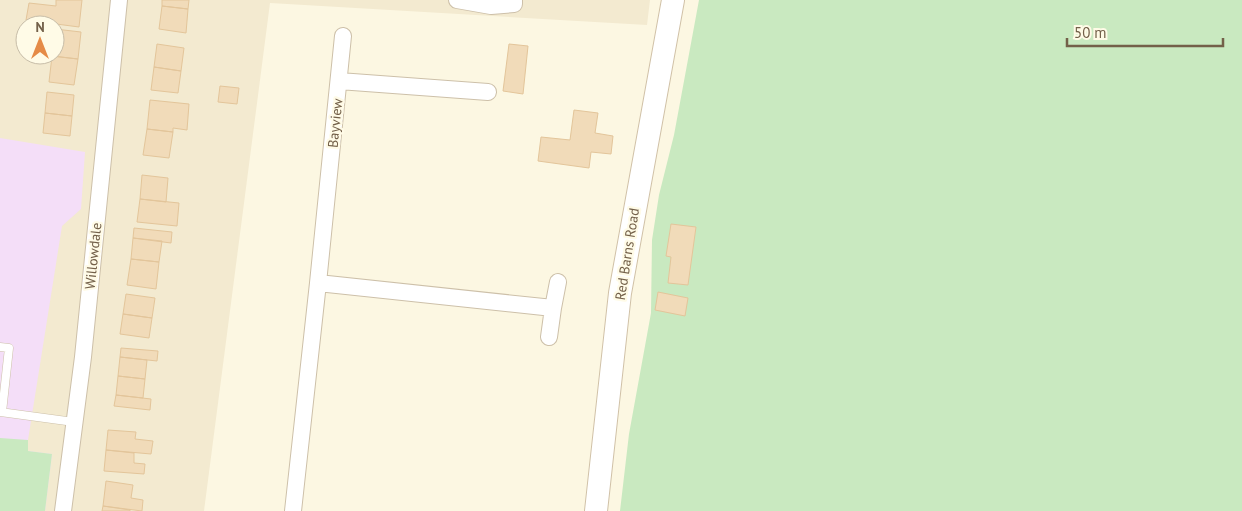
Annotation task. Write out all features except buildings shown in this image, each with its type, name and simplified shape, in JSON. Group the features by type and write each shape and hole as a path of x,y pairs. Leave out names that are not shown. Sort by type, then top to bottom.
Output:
{"street":[{"name":"Willowdale","path":"64,511 119,0"},
{"path":"457,0 491,6 514,4 514,0"},
{"name":"Red Barns Road","path":"596,511 620,293 673,0"},
{"path":"340,80 343,36"},
{"name":"Bayview","path":"293,511 340,80 488,92"},
{"path":"549,337 558,282"},
{"path":"318,283 553,308"}],"lane":[{"path":"0,347 9,348 1,412 74,422"}],"shaded area":[{"path":"0,0 650,0 647,25 270,3 204,511 0,511"},
{"path":"0,138 85,152 81,209 62,226 28,440 28,451 52,454 45,511 0,511"}],"green space":[{"path":"699,0 1242,0 1242,511 620,511 629,434 651,313 652,240 659,195 674,135"},
{"path":"0,438 28,440 28,451 52,454 45,511 0,511"}]}
